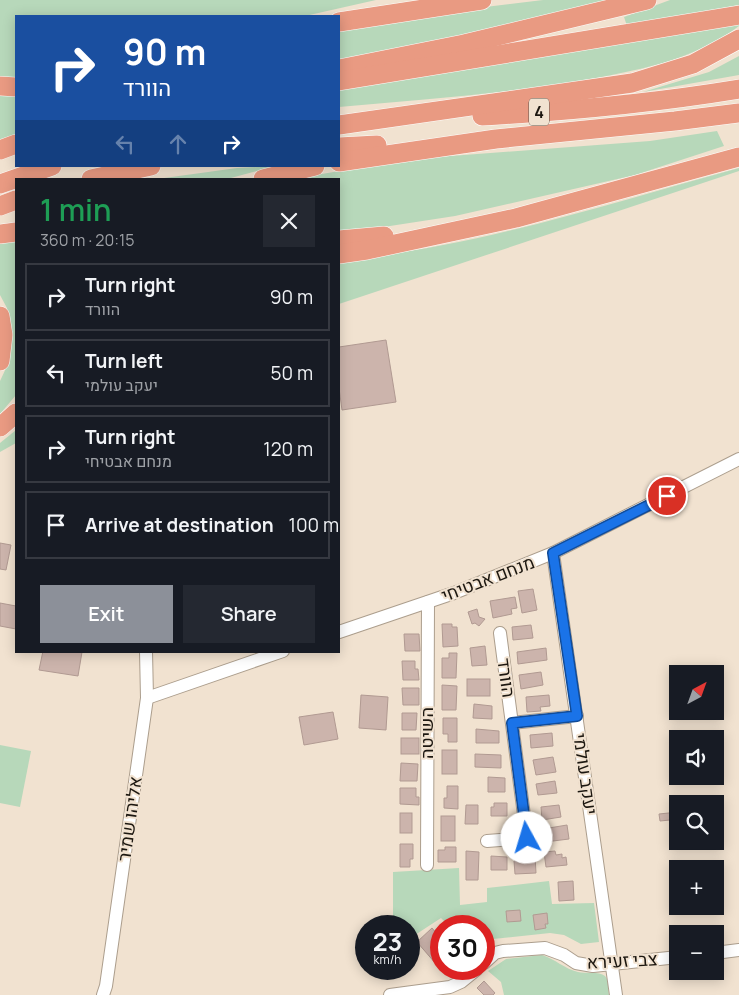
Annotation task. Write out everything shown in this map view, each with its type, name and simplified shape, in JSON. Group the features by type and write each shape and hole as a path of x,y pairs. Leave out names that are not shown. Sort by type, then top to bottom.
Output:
{"highway":[{"path":"340,20 429,0"},
{"path":"340,20 482,0"},
{"path":"340,68 464,44 647,0"},
{"path":"340,81 738,15"},
{"path":"340,125 632,83 693,64 739,39"},
{"path":"0,86 15,87"},
{"name":"4","path":"340,125 579,110 739,89"},
{"name":"4","path":"340,147 496,139 739,113"},
{"path":"340,162 496,139"},
{"path":"0,150 15,144"},
{"path":"636,184 739,152"},
{"path":"340,254 368,250 516,218 739,157"},
{"path":"17,178 49,167"},
{"path":"96,178 146,167"},
{"path":"267,178 311,167"},
{"path":"0,184 15,179"},
{"path":"0,206 15,200"},
{"path":"340,240 482,226"},
{"path":"0,234 15,232"},
{"path":"0,316 3,335 0,361"}],"street":[{"name":"מנחם אבטיחי","path":"340,632 428,602 553,553 739,459"},
{"name":"יעקב עולמי","path":"553,553 616,995"},
{"name":"השיטה","path":"427,865 428,602"},
{"name":"הוורד","path":"487,841 527,838 500,633"},
{"name":"אליהו שמיר","path":"105,992 147,698 146,653"},
{"path":"147,698 277,653"},
{"name":"הוורד","path":"512,723 577,716"},
{"name":"צבי זעירא","path":"495,954 503,951 545,948 583,965 612,965 669,959"},
{"path":"724,952 739,950"},
{"path":"390,995 438,989 458,989"}],"green space":[{"path":"0,0 376,0 309,15 15,15 15,81 0,79"},
{"path":"543,0 614,0 464,37 340,61 340,31 477,8"},
{"path":"670,0 739,0 739,5 627,26 624,17"},
{"path":"739,24 739,26 721,38 683,56 663,63 579,81 519,90 340,107 340,90"},
{"path":"739,56 739,75 643,92 709,72"},
{"path":"0,96 15,96 15,138 0,144"},
{"path":"717,131 724,146 635,175 455,216 364,230 340,231 340,178 298,178 411,159 650,141"},
{"path":"272,167 231,178 164,178 237,168"},
{"path":"739,168 739,171 340,304 340,260 440,246 590,210"},
{"path":"15,240 15,396 0,414 0,381 8,364 12,335 7,308 0,295 0,244"},
{"path":"15,431 15,444 0,452 0,443"},
{"path":"0,745 31,751 20,807 0,803"},
{"path":"459,868 460,905 487,902 487,888 549,881 552,904 594,903 599,942 581,944 564,935 550,933 495,939 495,915 430,915 430,925 420,932 420,915 393,915 393,872"},
{"path":"542,955 573,971 602,974 608,982 609,995 504,995 501,982 495,977 495,966 506,959"}],"building":[{"path":"386,340 396,402 342,410 340,395 340,347"},
{"path":"0,543 11,545 6,570 0,569"},
{"path":"533,589 537,610 522,613 518,591"},
{"path":"515,597 517,608 511,609 512,614 493,618 490,601"},
{"path":"0,603 15,606 15,629 0,626"},
{"path":"477,609 479,617 485,619 479,626 475,623 472,624 468,612"},
{"path":"442,624 452,624 452,627 457,627 458,646 443,647"},
{"path":"531,625 533,638 513,640 512,627"},
{"path":"404,634 419,634 420,651 405,651"},
{"path":"485,646 487,665 472,666 470,648"},
{"path":"546,648 547,660 518,664 517,652"},
{"path":"43,653 82,653 78,676 39,670"},
{"path":"449,653 457,653 456,678 442,678 442,658 449,658"},
{"path":"402,661 415,661 415,669 418,669 419,680 403,680"},
{"path":"541,672 543,685 521,689 519,675"},
{"path":"467,679 490,679 490,696 467,696"},
{"path":"442,685 457,686 456,710 442,710"},
{"path":"402,688 419,688 419,705 403,705"},
{"path":"361,695 388,697 386,730 359,728"},
{"path":"549,695 550,706 540,707 541,711 527,712 526,697"},
{"path":"474,704 492,706 492,719 473,718"},
{"path":"333,712 338,739 304,745 299,717"},
{"path":"402,713 417,713 416,730 402,730"},
{"path":"443,718 457,718 457,742 448,742 448,734 443,734"},
{"path":"476,729 499,731 499,743 476,743"},
{"path":"552,733 553,746 531,748 530,735"},
{"path":"401,738 419,738 419,754 401,754"},
{"path":"442,750 457,750 457,774 442,774"},
{"path":"475,754 501,755 501,768 475,767"},
{"path":"553,757 556,772 536,775 533,760"},
{"path":"401,763 418,764 417,781 400,781"},
{"path":"488,777 505,778 505,792 488,792"},
{"path":"555,781 557,793 538,795 536,784"},
{"path":"447,786 458,786 458,809 444,808 444,798 447,798"},
{"path":"400,788 416,788 416,797 419,797 419,805 400,804"},
{"path":"494,803 507,803 507,816 491,816 491,807 494,807"},
{"path":"466,805 478,805 478,824 465,824"},
{"path":"559,805 561,817 542,820 541,807"},
{"path":"400,813 412,813 412,833 400,833"},
{"path":"669,813 669,820 660,821 659,814"},
{"path":"441,816 455,816 455,841 441,841"},
{"path":"567,825 569,839 545,842 543,829"},
{"path":"400,844 413,844 413,859 410,859 410,867 400,867"},
{"path":"445,847 456,847 456,862 438,862 438,850 445,850"},
{"path":"466,851 479,852 478,880 466,880"},
{"path":"555,851 556,855 562,854 562,858 566,857 567,865 546,867 544,852"},
{"path":"491,856 507,857 507,870 491,870"},
{"path":"526,856 535,856 536,873 515,874 514,861 527,860"},
{"path":"573,881 574,900 559,901 558,882"},
{"path":"520,910 521,921 507,922 506,911"},
{"path":"547,913 548,924 545,924 546,928 535,930 533,915"},
{"path":"430,930 430,957 420,945 420,939"},
{"path":"484,981 495,993 493,995 484,995 477,988"}],"route":[{"path":"527,838 512,723 577,716 553,553 667,496"}]}
